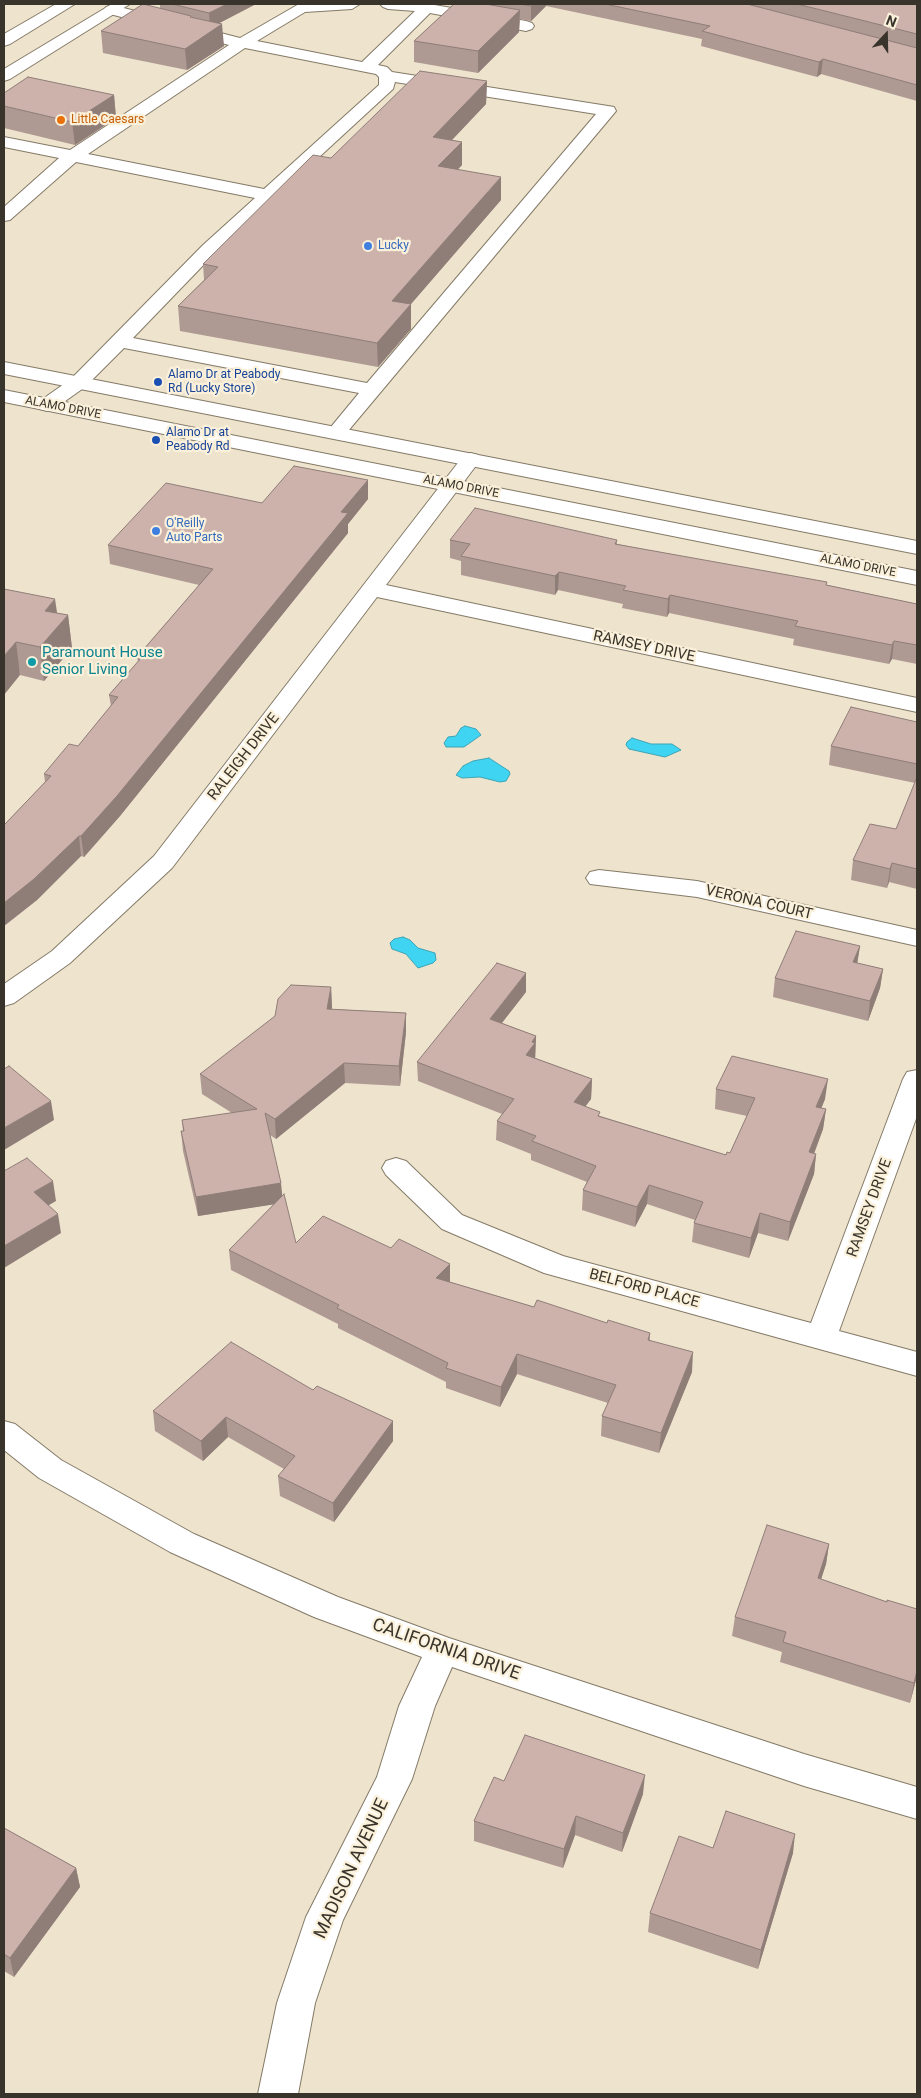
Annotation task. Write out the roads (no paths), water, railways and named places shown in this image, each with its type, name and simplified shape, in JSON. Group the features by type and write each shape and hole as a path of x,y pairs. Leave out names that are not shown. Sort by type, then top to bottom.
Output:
{"street":[{"path":"4,41 67,4"},
{"path":"4,216 71,157 242,44 301,8 352,4"},
{"path":"388,4 427,8 526,26"},
{"path":"4,76 117,7 242,44 381,70 387,76 608,111 336,433"},
{"path":"365,68 427,8"},
{"path":"47,405 78,383 209,249 381,94 387,86 387,76"},
{"path":"4,142 267,195"},
{"path":"120,341 372,390"},
{"name":"ALAMO DRIVE","path":"4,368 917,548"},
{"name":"ALAMO DRIVE","path":"4,396 917,578"},
{"name":"RALEIGH DRIVE","path":"4,997 60,957 131,894 163,862 471,459"},
{"name":"RAMSEY DRIVE","path":"372,589 917,705"},
{"name":"VERONA COURT","path":"599,878 697,889 917,938"},
{"name":"RAMSEY DRIVE","path":"821,1337 837,1299 917,1079"},
{"name":"BELFORD PLACE","path":"396,1168 452,1222 555,1265 917,1364"},
{"name":"CALIFORNIA DRIVE","path":"4,1433 50,1469 182,1543 326,1607 443,1650 804,1770 917,1803"},
{"name":"MADISON AVENUE","path":"278,2094 296,2003 325,1917 394,1780 417,1706 443,1650"}],"water":[{"path":"465,726 476,729 481,735 464,747 446,747 444,743 448,737 456,736 461,728"},
{"path":"632,738 651,744 672,744 681,750 665,757 629,749 626,745"},
{"path":"489,758 509,771 510,774 506,781 500,782 480,777 462,778 456,775 463,766 473,761"},
{"path":"403,937 410,940 418,948 435,953 436,960 433,963 418,968 406,954 392,949 390,943 394,939"}],"place":[{"name":"Little Caesars","path":"61,120"},
{"name":"Lucky","path":"368,246"},
{"name":"Alamo Dr at Peabody Rd (Lucky Store)","path":"158,382"},
{"name":"Alamo Dr at Peabody Rd","path":"156,440"},
{"name":"O'Reilly Auto Parts","path":"156,531"},
{"name":"Paramount House Senior Living","path":"32,662"}]}
